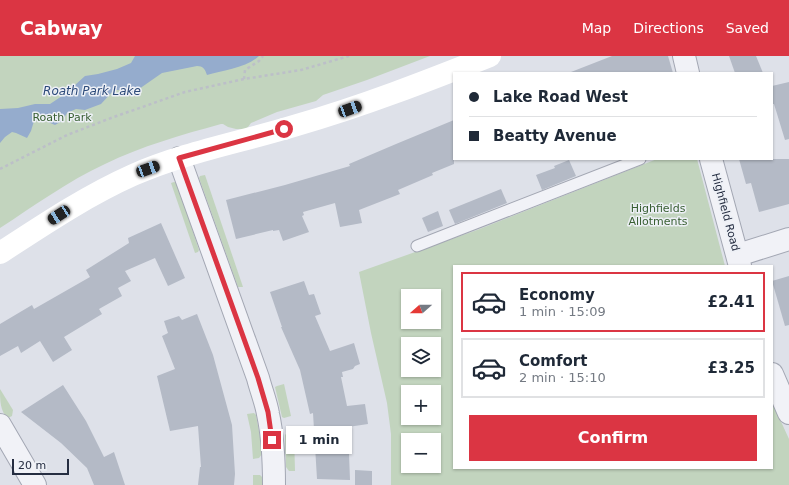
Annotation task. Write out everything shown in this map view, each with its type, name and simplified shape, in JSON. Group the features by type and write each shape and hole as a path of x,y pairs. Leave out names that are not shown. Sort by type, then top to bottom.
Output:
{"street":[{"path":"0,253 71,208 134,175 179,158 335,114 490,56"},
{"path":"684,56 688,72"},
{"path":"179,158 255,370 268,412 272,440 274,485"},
{"name":"Highfield Road","path":"711,160 739,261"},
{"path":"739,261 789,239"},
{"path":"773,376 789,414"},
{"path":"0,425 35,485"}],"lane":[{"path":"417,246 637,160"}],"path":[{"path":"244,79 245,70 259,61 263,56"},
{"path":"0,169 67,135 185,92 244,79 301,70 349,56"}],"green space":[{"name":"Roath Park","path":"0,56 430,56 323,95 316,101 277,112 251,123 245,129 236,129 221,124 147,146 105,164 78,178 0,228"},
{"name":"Highfields Allotments","path":"654,160 697,160 725,265 453,265 453,469 773,469 773,404 789,439 789,485 391,485 391,434 387,403 359,272 477,230"},
{"path":"205,175 243,287 238,287 199,178 200,176"},
{"path":"171,183 177,183 199,250 195,253"},
{"path":"284,384 291,416 284,418 282,417 275,387"},
{"path":"0,389 13,410 12,416 8,418 2,409"},
{"path":"254,413 256,415 262,454 259,458 253,459 251,432 247,414"},
{"path":"288,432 294,432 295,471 289,471 286,467 285,435"},
{"path":"253,475 260,475 262,477 262,485 253,485"}],"water":[{"name":"Roath Park Lake","path":"135,56 259,56 242,66 207,75 204,68 197,66 162,73 130,94 121,90 114,90 101,104 85,110 76,109 67,113 62,121 55,125 48,122 45,117 39,116 34,121 27,138 12,132 0,143 0,109 18,108 35,104 50,104 65,94 85,76 117,69 131,63"}],"building":[{"path":"612,56 668,56 673,72 571,72"},
{"path":"729,56 756,56 763,72 735,72"},
{"path":"789,82 789,139 785,140 773,104 773,86"},
{"path":"453,120 454,164 398,190 400,194 359,210 362,223 340,227 335,203 303,212 304,215 302,216 309,232 283,241 279,230 273,230 236,239 226,200 350,166 349,164"},
{"path":"789,159 789,204 759,212 751,183 746,184 739,160"},
{"path":"569,160 576,176 542,190 536,175 555,168 554,166"},
{"path":"501,189 507,203 455,224 449,210"},
{"path":"438,211 443,226 428,232 422,218"},
{"path":"161,223 185,278 168,286 155,258 125,271 131,281 118,288 122,296 99,309 102,314 64,337 72,350 53,362 40,341 21,353 18,346 0,356 0,324 32,305 34,309 90,277 86,270 129,243 128,238"},
{"path":"789,276 789,325 785,326 773,281"},
{"path":"304,281 309,295 314,294 321,314 315,316 330,351 354,343 360,364 355,366 353,369 342,372 343,377 341,377 347,406 365,404 368,424 348,427 350,480 317,479 313,413 310,414 300,370 281,327 270,292"},
{"path":"197,314 213,355 232,425 235,474 234,485 198,485 201,467 198,426 170,431 157,376 175,369 162,336 168,333 164,321 179,316 182,320"},
{"path":"63,385 86,421 104,457 114,452 125,485 94,485 87,468 61,443 21,412"},
{"path":"355,470 372,471 372,485 355,485"}],"route":[{"path":"272,440 268,412 258,378 179,158 284,129"}]}
